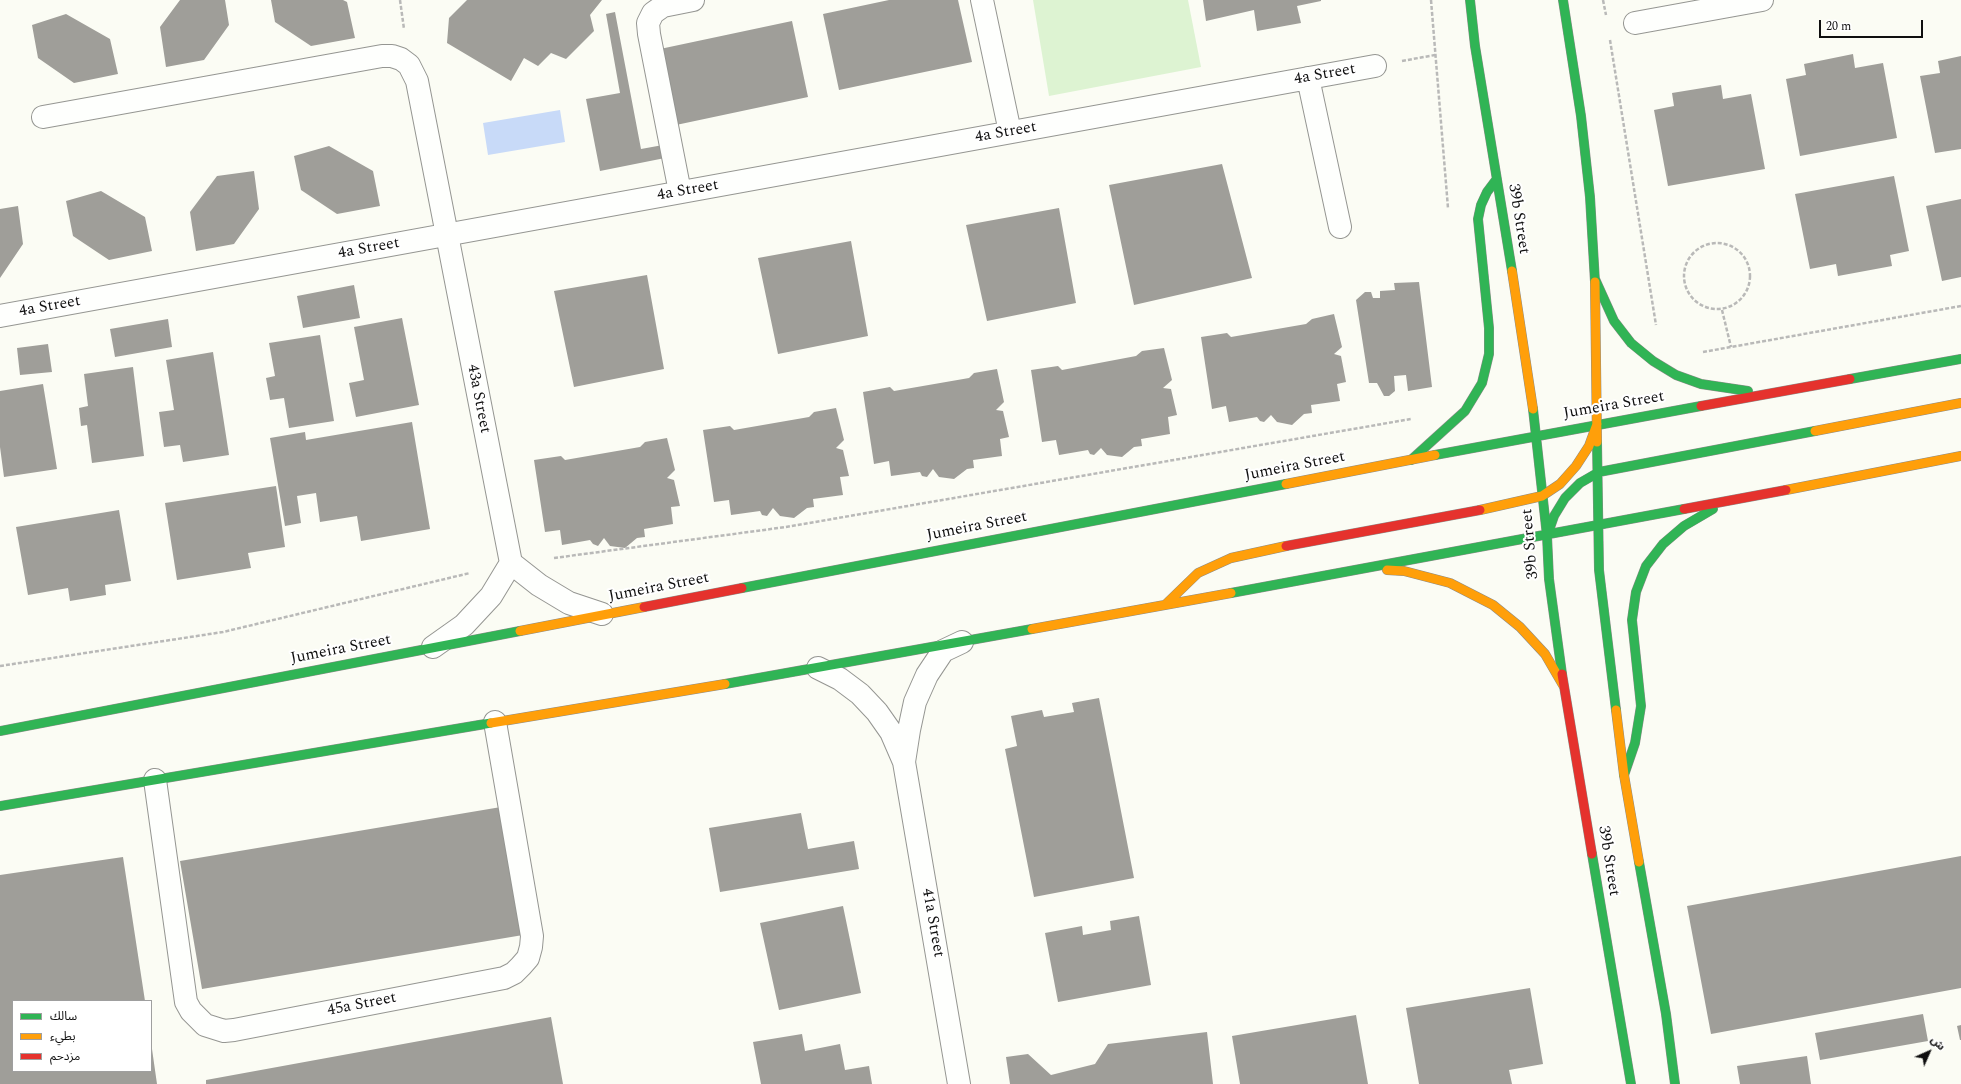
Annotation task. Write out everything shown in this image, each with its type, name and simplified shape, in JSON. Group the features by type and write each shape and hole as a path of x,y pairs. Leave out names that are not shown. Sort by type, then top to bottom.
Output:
{"main road":[{"name":"39b Street","path":"1470,0 1475,46 1530,383 1547,536 1549,580 1563,685 1631,1084"},
{"name":"39b Street","path":"1563,0 1590,197 1595,279 1599,472 1599,570 1624,775 1666,1014 1675,1084"},
{"path":"1410,460 1466,411 1482,383 1490,354 1489,328 1478,219 1484,198 1496,180"},
{"path":"1595,279 1614,321 1631,343 1653,361 1676,375 1701,384 1766,394"},
{"name":"Jumeira Street","path":"0,731 43,724 602,614 1597,424 1961,359"},
{"path":"1547,536 1554,516 1565,498 1580,483 1599,472 1961,403"},
{"path":"1166,604 1198,573 1231,558 1258,551 1493,508 1542,496 1560,484 1576,466 1589,446 1597,424"},
{"path":"0,806 818,668 1356,569 1547,536 1961,456"},
{"path":"1624,775 1635,743 1641,706 1632,620 1636,592 1646,566 1663,544 1684,526 1726,501"},
{"path":"1356,569 1404,571 1450,583 1493,605 1520,627 1545,654 1563,685"}],"street":[{"path":"680,192 648,23 653,13 663,6 693,0"},
{"path":"982,0 1010,132"},
{"path":"1635,23 1762,0"},
{"name":"43a Street","path":"43,117 392,56 401,59 409,65 417,81 511,564"},
{"name":"4a Street","path":"0,316 1375,66"},
{"path":"1308,78 1340,227"},
{"path":"433,647 464,625 491,596 511,564 539,585 569,603 602,614"},
{"name":"41a Street","path":"904,762 908,730 915,702 927,675 942,651 964,641"},
{"name":"41a Street","path":"818,668 845,683 860,694 877,712 891,732 904,762 959,1084"},
{"name":"45a Street","path":"155,780 186,1002 191,1011 205,1025 219,1030 234,1030 504,978 514,973 528,958 532,936 495,722"}],"path":[{"path":"1431,0 1449,212"},
{"path":"1603,0 1607,21"},
{"path":"1609,34 1662,359 1653,361"},
{"path":"1720,242 1736,247 1747,259 1751,275 1748,291 1737,304 1722,310 1706,307 1692,299 1684,284 1684,268 1691,253 1704,244 1720,242"},
{"path":"1700,353 1961,306"},
{"path":"1722,310 1731,347"},
{"path":"0,666 223,632 511,564 786,527 1418,418"}],"green space":[{"path":"1033,0 1188,0 1201,67 1049,96"}],"water":[{"path":"560,110 565,142 488,155 483,123"}],"building":[{"path":"180,0 225,0 229,25 204,60 166,67 160,27"},
{"path":"271,0 343,0 347,2 355,38 311,46 275,22"},
{"path":"467,0 602,0 590,15 594,31 566,59 551,53 538,66 524,58 511,81 447,43 449,18"},
{"path":"889,0 958,0 972,62 839,90 823,14"},
{"path":"1203,0 1321,1 1297,6 1301,23 1257,31 1254,10 1206,21"},
{"path":"615,12 641,149 663,145 665,158 600,171 586,99 620,93 606,14"},
{"path":"66,14 110,39 118,74 74,83 38,58 32,25"},
{"path":"792,21 808,97 676,125 660,49"},
{"path":"1853,54 1855,68 1883,63 1897,138 1800,156 1786,79 1806,75 1804,64"},
{"path":"1961,56 1961,149 1935,153 1920,76 1940,73 1938,61"},
{"path":"1721,85 1723,99 1751,94 1765,169 1668,186 1654,110 1674,106 1672,93"},
{"path":"329,146 373,171 380,206 337,214 301,190 294,156"},
{"path":"1222,164 1252,278 1134,305 1109,185"},
{"path":"254,171 259,209 234,244 196,251 190,212 217,176"},
{"path":"1894,176 1909,251 1890,255 1892,266 1838,276 1836,264 1810,269 1795,194"},
{"path":"101,191 145,217 152,251 109,260 73,236 66,201"},
{"path":"1961,199 1961,277 1942,281 1926,206"},
{"path":"18,206 23,244 0,278 0,209"},
{"path":"1059,208 1076,303 987,321 966,225"},
{"path":"851,241 868,336 778,354 758,258"},
{"path":"647,275 664,369 574,387 554,291"},
{"path":"1419,282 1432,387 1408,391 1406,375 1394,376 1395,391 1389,396 1384,396 1377,383 1369,383 1356,300 1365,292 1371,292 1373,298 1380,298 1380,291 1395,290 1394,283"},
{"path":"354,285 360,318 303,328 297,296"},
{"path":"1334,314 1342,347 1334,354 1341,356 1346,382 1337,384 1340,401 1311,405 1312,413 1304,414 1292,425 1277,422 1271,415 1264,422 1260,421 1257,417 1229,422 1226,406 1212,409 1201,337 1227,333 1231,337 1306,324 1312,319"},
{"path":"402,318 419,405 356,417 349,383 364,380 354,327"},
{"path":"168,319 172,347 115,357 110,329"},
{"path":"320,335 334,421 289,428 284,398 270,400 266,378 275,376 269,343"},
{"path":"48,344 52,372 20,375 17,348"},
{"path":"1164,348 1172,380 1163,388 1171,389 1177,415 1168,417 1170,434 1141,439 1142,446 1134,447 1122,457 1107,455 1101,448 1094,455 1090,454 1088,450 1059,455 1056,440 1042,442 1031,370 1058,366 1062,370 1136,356 1142,351"},
{"path":"213,352 229,455 183,462 180,445 164,447 159,412 174,410 166,360"},
{"path":"133,367 144,456 92,463 87,425 81,426 79,408 88,406 84,374"},
{"path":"997,369 1004,402 996,410 1003,411 1009,437 1000,439 1002,456 973,460 974,468 967,469 954,479 939,477 933,469 927,477 922,476 920,472 891,476 889,461 874,464 863,392 890,387 894,391 969,378 974,373"},
{"path":"43,384 57,469 4,477 0,447 0,391"},
{"path":"836,408 844,440 836,448 843,450 849,476 840,477 843,495 813,499 814,507 807,508 794,518 780,516 773,508 767,516 762,515 760,511 731,515 729,500 714,502 703,430 730,426 734,430 809,417 814,412"},
{"path":"412,422 430,529 361,541 357,516 320,522 316,493 297,496 301,523 285,526 270,438 305,432 306,440"},
{"path":"667,438 675,470 667,478 674,480 680,506 671,507 673,524 644,529 645,537 637,538 625,548 610,546 604,538 598,546 593,544 590,540 562,545 560,530 545,532 534,460 561,456 565,460 640,447 645,442"},
{"path":"276,486 285,547 248,553 251,568 177,580 165,503"},
{"path":"119,510 131,581 105,585 106,595 70,601 68,588 28,595 16,527"},
{"path":"1099,698 1134,878 1034,897 1005,749 1017,746 1011,716 1042,710 1044,717 1074,712 1072,703"},
{"path":"501,807 523,935 202,989 180,861"},
{"path":"801,813 808,849 854,841 859,869 720,892 709,828"},
{"path":"1961,856 1961,988 1711,1034 1687,906"},
{"path":"123,857 145,1000 12,1000 12,1072 152,1072 152,1049 157,1084 0,1084 0,875"},
{"path":"843,906 861,993 779,1010 760,923"},
{"path":"1139,916 1151,985 1058,1002 1045,933 1082,926 1083,935 1111,930 1110,921"},
{"path":"1530,988 1543,1064 1509,1070 1512,1084 1419,1084 1406,1008"},
{"path":"1923,1014 1928,1041 1820,1060 1815,1033"},
{"path":"1356,1015 1368,1084 1240,1084 1232,1036"},
{"path":"551,1017 563,1084 206,1084 206,1080"},
{"path":"1961,1025 1961,1040 1960,1040 1957,1026"},
{"path":"1207,1032 1213,1084 1010,1084 1006,1057 1028,1054 1051,1075 1095,1064 1108,1044"},
{"path":"802,1034 805,1051 840,1044 845,1070 869,1066 872,1084 761,1084 753,1042"},
{"path":"1807,1056 1811,1084 1740,1084 1737,1066"}],"traffic: fast":[{"path":"1470,0 1475,46 1512,271"},
{"path":"1563,0 1581,116 1590,197 1595,282"},
{"path":"1411,460 1465,411 1482,383 1489,354 1489,328 1478,219 1481,205 1487,192 1496,180"},
{"path":"1595,279 1614,321 1631,343 1653,361 1676,375 1701,384 1748,391"},
{"path":"1850,379 1961,359"},
{"path":"1435,455 1701,406"},
{"path":"1533,409 1547,536 1549,579 1562,674"},
{"path":"1547,536 1554,516 1565,498 1580,483 1599,472 1815,431"},
{"path":"1597,442 1599,570 1616,710"},
{"path":"742,588 1286,484"},
{"path":"1231,593 1684,509"},
{"path":"1624,775 1635,743 1641,706 1632,620 1636,592 1646,566 1663,544 1684,526 1713,509"},
{"path":"725,684 1032,629"},
{"path":"0,731 520,631"},
{"path":"0,806 491,723"},
{"path":"1592,854 1631,1084"},
{"path":"1639,862 1666,1014 1675,1084"}],"traffic: slow":[{"path":"1512,271 1533,409"},
{"path":"1595,282 1597,442"},
{"path":"1815,431 1961,403"},
{"path":"1480,510 1542,496 1560,484 1576,466 1589,446 1597,424"},
{"path":"1286,484 1435,455"},
{"path":"1786,490 1961,456"},
{"path":"1166,604 1198,573 1231,558 1286,546"},
{"path":"1387,570 1404,571 1450,583 1493,605 1520,627 1545,654 1563,685"},
{"path":"1032,629 1231,593"},
{"path":"520,631 644,607"},
{"path":"491,723 725,684"},
{"path":"1616,710 1624,775 1639,862"}],"traffic: jam":[{"path":"1701,406 1850,379"},
{"path":"1684,509 1786,490"},
{"path":"1286,546 1480,510"},
{"path":"644,607 742,588"},
{"path":"1562,674 1592,854"}]}
